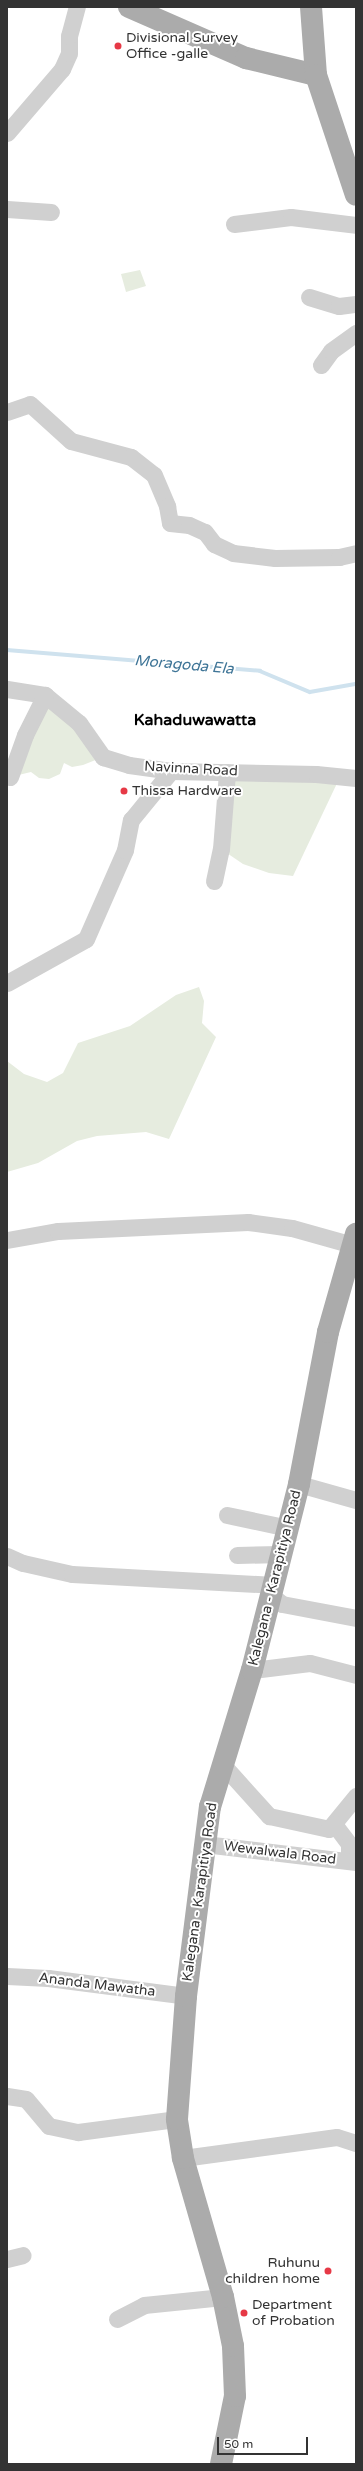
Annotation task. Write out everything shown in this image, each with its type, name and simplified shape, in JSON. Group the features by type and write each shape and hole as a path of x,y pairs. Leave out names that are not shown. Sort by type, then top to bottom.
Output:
{"main road":[{"path":"129,7 246,58 316,75"},
{"path":"311,7 316,75 356,195"},
{"name":"Kalegana - Karapitiya Road","path":"221,2464 235,2396 233,2346 222,2297 183,2158 177,2119 186,1996 204,1844 210,1807 252,1670 299,1484 328,1332 354,1240"}],"street":[{"path":"7,133 62,69 69,53 69,36 77,7"},
{"path":"7,209 51,212"},
{"path":"234,224 291,217 356,225"},
{"path":"309,297 339,306 356,304"},
{"path":"321,364 332,351 356,333"},
{"path":"7,412 30,404 71,441 131,457 154,475 167,506 170,523 188,525 205,532 214,544 233,553 275,558 339,557 356,553"},
{"path":"7,689 45,695 25,735 10,776"},
{"name":"Navinna Road","path":"45,695 79,723 103,757 129,766 171,771 316,774 356,778"},
{"path":"7,983 86,939 126,850 131,820 171,771"},
{"path":"214,880 222,849 227,772"},
{"path":"7,1240 58,1231 248,1222 292,1228 354,1240"},
{"path":"299,1484 356,1500"},
{"path":"227,1515 288,1528"},
{"path":"237,1555 281,1554"},
{"path":"7,1556 23,1563 72,1574 272,1590 282,1604 356,1618"},
{"path":"252,1670 310,1663 356,1675"},
{"path":"223,1765 269,1816 329,1829 356,1796"},
{"path":"334,1824 350,1844 352,1861"},
{"name":"Wewalwala Road","path":"204,1844 352,1861"},
{"name":"Ananda Mawatha","path":"7,1976 48,1978 186,1996"},
{"path":"7,2096 26,2099 49,2126 78,2132 177,2119"},
{"path":"183,2158 337,2137 356,2143"},
{"path":"117,2319 144,2305 222,2297"}],"shaded area":[{"path":"140,270 146,286 126,292 121,274"},
{"path":"45,695 103,757 83,765 72,767 64,763 60,774 49,779 39,778 31,772 10,777"},
{"path":"227,772 340,777 293,876 269,873 243,864 221,849"},
{"path":"199,987 204,1001 202,1023 216,1037 169,1139 146,1132 97,1136 77,1141 38,1163 7,1172 7,1061 24,1074 47,1082 63,1073 78,1043 130,1026 176,995"}],"waterway":[{"name":"Moragoda Ela","path":"7,650 260,671 310,692 356,684"}],"place":[{"name":"Divisional Survey Office -galle","path":"118,46"},
{"name":"Thissa Hardware","path":"124,791"},
{"name":"Ruhunu children home","path":"328,2271"},
{"name":"Department of Probation","path":"244,2313"}],"district":[{"name":"Kahaduwawatta","path":"195,720"}]}
